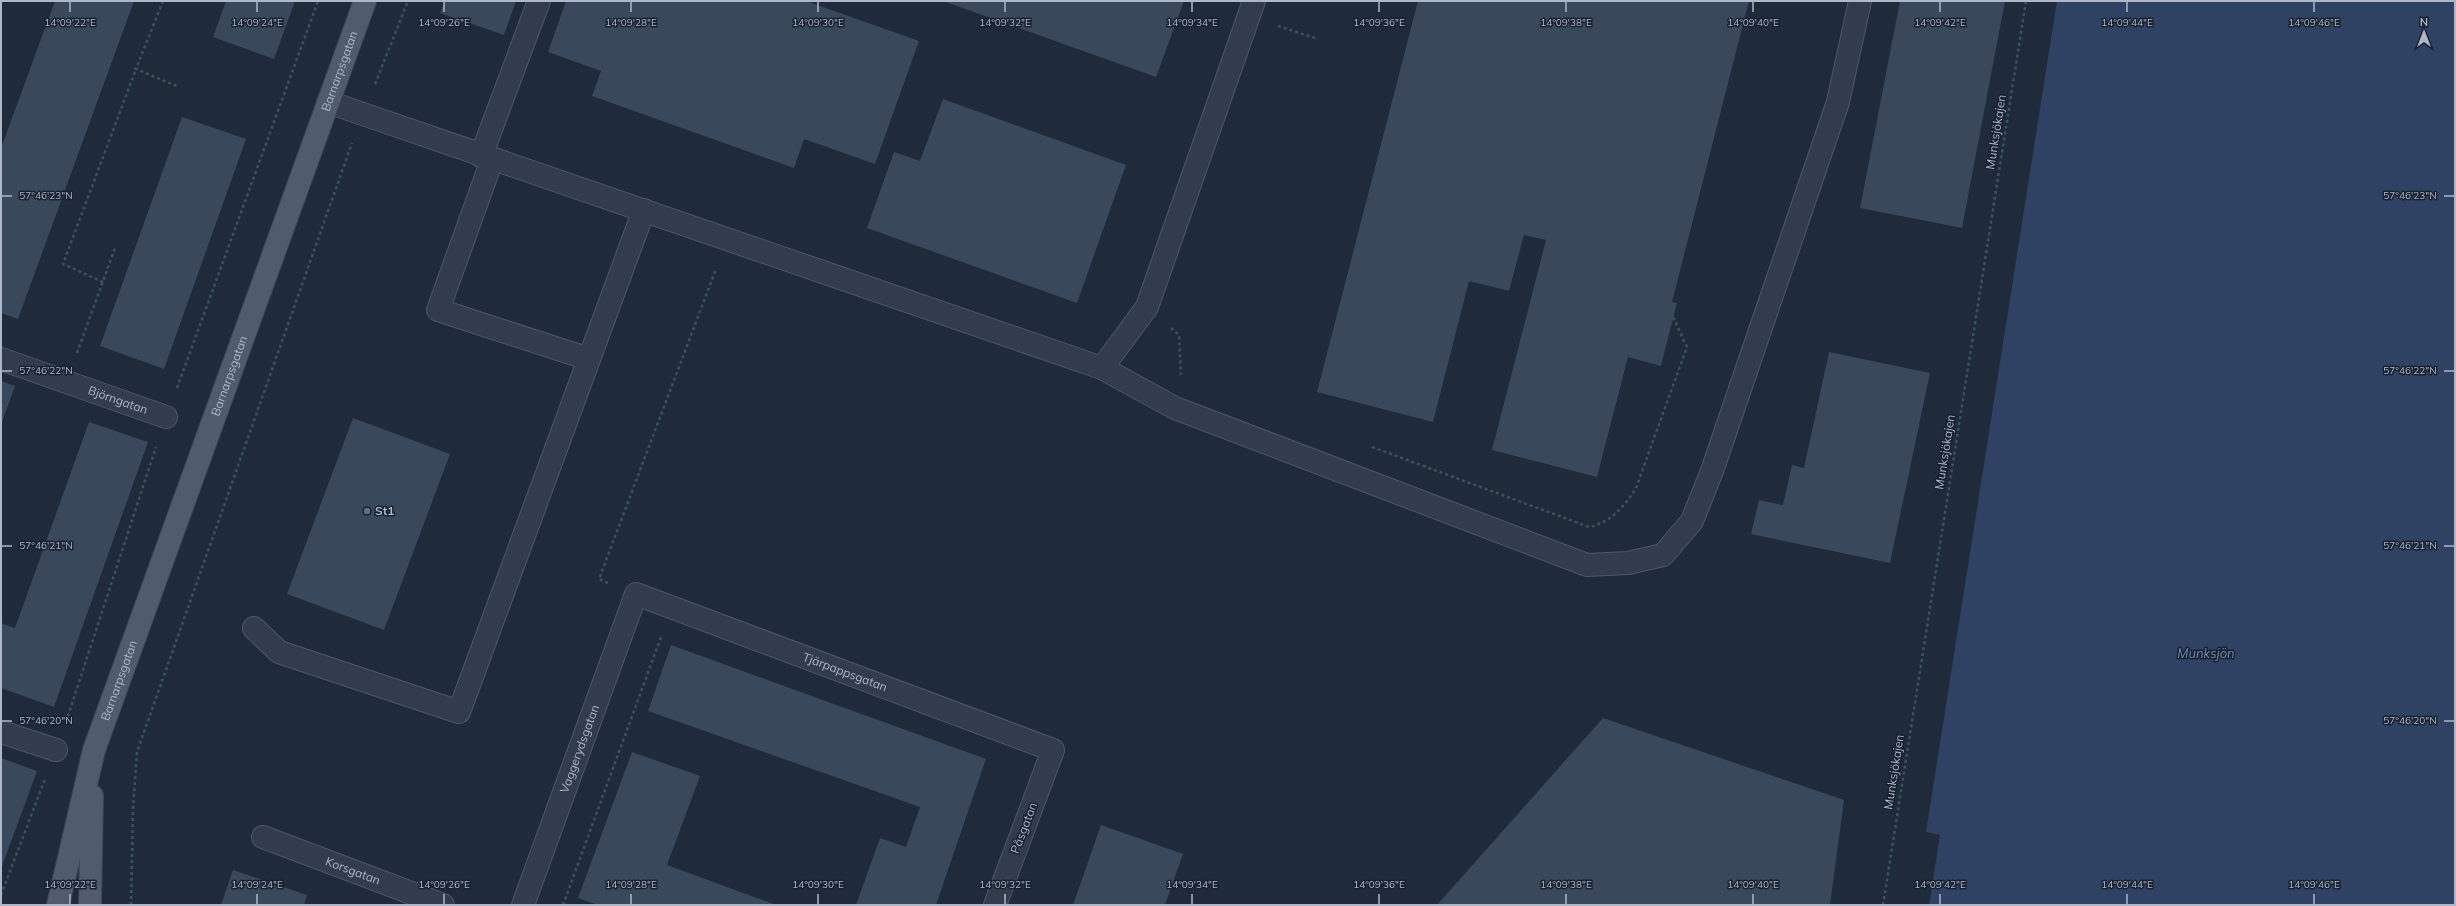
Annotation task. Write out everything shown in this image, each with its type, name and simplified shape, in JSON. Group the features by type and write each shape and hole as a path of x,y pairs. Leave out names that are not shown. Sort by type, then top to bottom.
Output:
{"main road":[{"name":"Barnarpsgatan","path":"58,905 94,750 365,1"},
{"name":"Barnarpsgatan","path":"90,905 94,750"}],"street":[{"path":"539,1 486,158 438,310 589,359"},
{"path":"1102,368 1147,307 1254,1"},
{"path":"328,102 486,158 644,210 1102,368 1175,408 1587,565 1628,563 1663,555 1692,520 1712,471 1838,102 1860,1"},
{"path":"254,628 279,652 459,712 644,210"},
{"name":"Björngatan","path":"1,359 166,417"},
{"name":"Tjärpappsgatan","path":"636,594 1054,750"},
{"name":"Vaggerydsgatan","path":"523,905 636,594"},
{"path":"1,732 56,750"},
{"name":"Påsgatan","path":"995,905 1054,750"},
{"name":"Korsgatan","path":"263,837 443,905"}],"path":[{"path":"103,282 63,264 135,69 163,1"},
{"path":"131,905 133,809 137,752 362,114 385,63 408,1"},
{"name":"Munksjökajen","path":"1883,905 2026,1"},
{"path":"135,69 179,87"},
{"path":"636,594 599,579 727,239"},
{"path":"66,382 115,248"},
{"path":"1147,307 1179,335 1181,376 1188,379"},
{"path":"1366,445 1589,528 1598,526 1624,507 1636,488 1687,347 1673,317"},
{"path":"563,905 672,607"}],"water":[{"name":"Munksjön","path":"2057,1 2455,1 2455,905 1929,905 1940,835 1926,832"}],"building":[{"path":"55,1 134,1 18,319 1,313 1,148"},
{"path":"226,1 295,1 274,59 213,37"},
{"path":"445,1 516,1 504,35 440,13"},
{"path":"566,1 806,1 919,41 875,164 804,139 794,168 592,96 601,71 548,52"},
{"path":"943,1 1184,1 1156,77"},
{"path":"1418,1 1749,1 1672,302 1677,303 1661,366 1628,357 1597,477 1492,450 1546,240 1524,235 1509,291 1469,281 1433,422 1317,392"},
{"path":"1900,1 2005,1 1962,228 1860,208"},
{"path":"943,99 1126,165 1077,303 867,228 894,152 920,161"},
{"path":"182,117 246,139 164,369 100,346"},
{"path":"1829,352 1930,373 1890,563 1751,534 1759,500 1783,505 1792,465 1804,468"},
{"path":"1,381 15,386 1,425"},
{"path":"353,418 450,454 384,630 287,594"},
{"path":"89,422 148,442 54,707 1,688 1,623 15,628"},
{"path":"671,645 986,759 936,905 856,905 880,838 906,847 920,807 648,711"},
{"path":"1603,718 1844,800 1830,905 1437,905"},
{"path":"632,752 700,776 667,865 776,905 598,905 578,898"},
{"path":"1,758 37,771 1,869"},
{"path":"1101,825 1183,854 1165,905 1073,905"},
{"path":"233,870 307,895 304,905 221,905"}],"place":[{"name":"St1","path":"367,511"}]}
